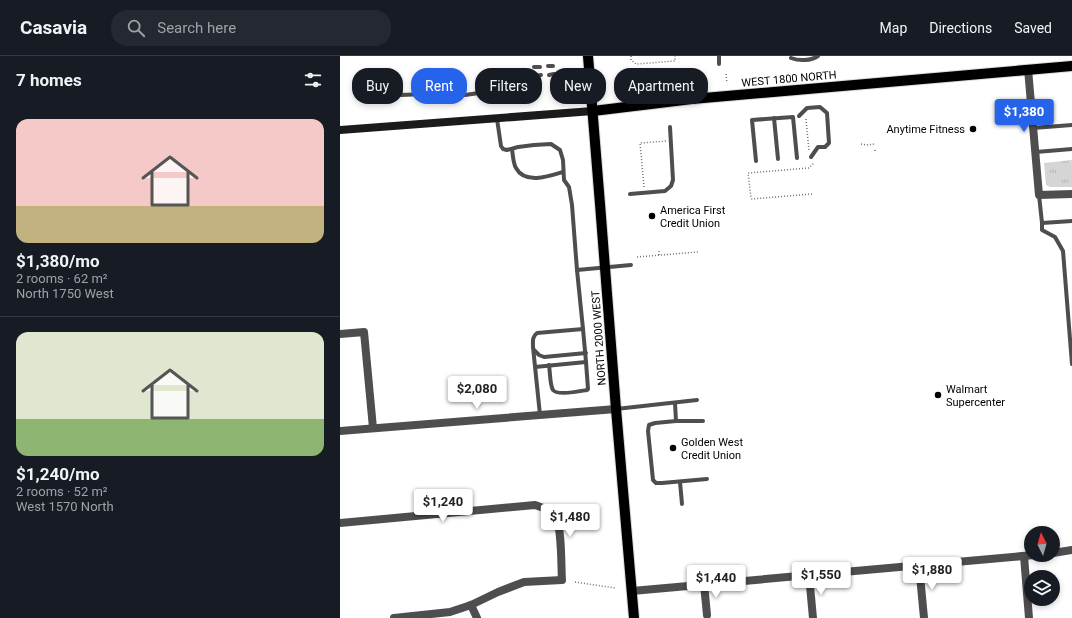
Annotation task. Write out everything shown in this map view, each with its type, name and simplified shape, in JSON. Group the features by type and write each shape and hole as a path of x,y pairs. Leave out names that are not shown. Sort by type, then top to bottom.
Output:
{"main road":[{"name":"NORTH 2000 WEST","path":"588,56 634,618"},
{"name":"WEST 1800 NORTH","path":"340,130 593,111 714,97 1072,66"}],"street":[{"path":"1028,69 1039,195 1072,194"},
{"path":"340,334 364,332 373,428"},
{"path":"340,431 616,409"},
{"path":"340,523 535,505 547,509 556,518 559,531 562,580 524,582 471,605 450,612 394,618"},
{"path":"1060,552 1072,550"},
{"path":"632,591 1024,556"},
{"path":"1024,562 1029,618"},
{"path":"919,566 924,618"},
{"path":"809,575 813,618"},
{"path":"704,584 707,616"},
{"path":"471,605 477,618"}],"lane":[{"path":"719,56 720,64"},
{"path":"791,58 797,60 814,58 818,56"},
{"path":"548,66 553,66"},
{"path":"534,67 540,67"},
{"path":"799,116 807,108 820,107 827,113 829,143 824,147 818,148 811,157"},
{"path":"756,161 752,120 793,116 797,158"},
{"path":"497,118 501,146 503,149 507,150 526,146 551,144 560,150 563,160 564,180 569,187 586,353 588,389 556,393 553,391 549,365"},
{"path":"774,118 778,159"},
{"path":"1033,128 1072,125"},
{"path":"630,194 665,191 672,183 670,127"},
{"path":"512,149 516,169 522,175 531,178 545,177 563,172"},
{"path":"1036,152 1072,149"},
{"path":"1039,195 1042,230 1055,236 1063,251 1072,364"},
{"path":"1042,223 1072,221"},
{"path":"577,270 631,265"},
{"path":"540,415 533,338 537,333 583,329"},
{"path":"533,350 539,356 544,357 586,353"},
{"path":"535,367 586,362"},
{"path":"616,409 697,400"},
{"path":"675,403 676,421"},
{"path":"703,421 676,421 651,424 649,425 648,431 653,480 656,483 707,479"},
{"path":"680,482 682,504"}],"path":[{"path":"631,56 631,60 636,64 675,61 675,56"},
{"path":"726,74 727,83"},
{"path":"806,119 809,151"},
{"path":"644,193 640,143 670,141"},
{"path":"861,144 866,146 874,144"},
{"path":"812,194 752,199 750,198 748,173 809,168 814,163"},
{"path":"637,257 698,252"},
{"path":"575,582 615,588"}],"green space":[{"path":"1072,160 1072,187 1050,187 1046,185 1044,163"}],"place":[{"name":"Anytime Fitness","path":"973,129"},
{"name":"America First Credit Union","path":"652,216"},
{"name":"Walmart Supercenter","path":"938,395"},
{"name":"Golden West Credit Union","path":"673,448"}]}
